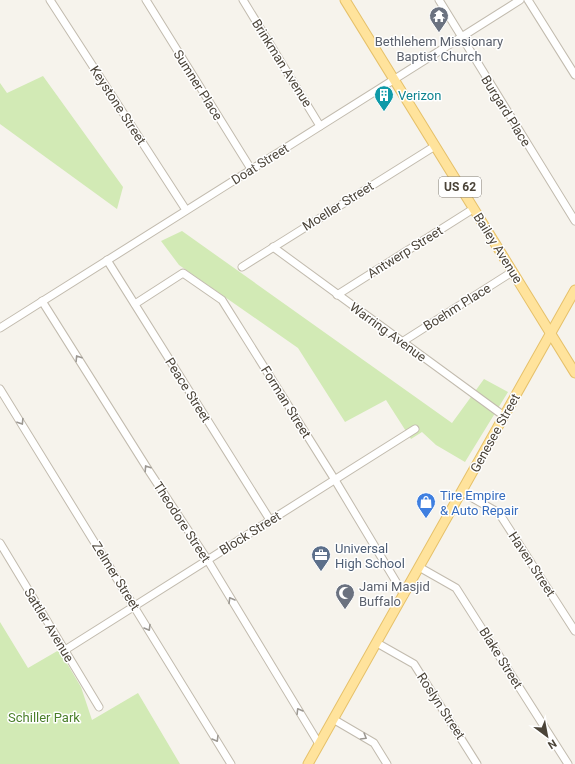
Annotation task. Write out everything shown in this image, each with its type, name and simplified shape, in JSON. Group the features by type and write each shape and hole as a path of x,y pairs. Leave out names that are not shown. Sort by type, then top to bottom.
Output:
{"main road":[{"name":"Bailey Avenue","path":"345,0 575,373"},
{"name":"Genesee Street","path":"308,764 575,290"}],"street":[{"name":"Keystone Street","path":"50,0 186,210"},
{"name":"Sumner Place","path":"146,0 251,169"},
{"name":"Brinkman Avenue","path":"243,0 320,126"},
{"name":"Burgard Place","path":"438,0 575,221"},
{"name":"Doat Street","path":"0,328 520,0"},
{"path":"528,0 575,75"},
{"name":"Moeller Street","path":"242,267 435,146"},
{"name":"Antwerp Street","path":"337,295 473,208"},
{"name":"Warring Avenue","path":"273,247 504,416"},
{"name":"Peace Street","path":"108,260 270,520"},
{"name":"Boehm Place","path":"402,342 512,272"},
{"name":"Forman Street","path":"135,304 183,273 222,300 335,480 404,595"},
{"name":"Theodore Street","path":"42,301 144,464 207,559 319,744"},
{"name":"Zelmer Street","path":"0,389 231,764"},
{"name":"Block Street","path":"65,650 415,429"},
{"name":"Haven Street","path":"462,492 499,512 575,631"},
{"name":"Sattler Avenue","path":"0,543 99,707"},
{"name":"Blake Street","path":"419,567 456,588 568,764"},
{"name":"Roslyn Street","path":"377,643 414,664 477,764"},
{"path":"333,719 374,743 387,764"}],"green space":[{"path":"43,76 123,187 117,209 0,124 0,83 7,93"},
{"path":"182,231 452,423 484,379 508,392 465,462 436,445 422,432 411,439 386,400 345,422 298,348 179,265 161,241"},
{"name":"Schiller Park","path":"0,622 28,668 59,650 81,687 92,720 138,693 180,764 0,764"}],"place":[{"name":"Bethlehem Missionary Baptist Church","path":"439,33"},
{"name":"Verizon","path":"384,112"},
{"name":"Tire Empire & Auto Repair","path":"426,519"},
{"name":"Universal High School","path":"321,572"},
{"name":"Jami Masjid Buffalo","path":"345,610"}]}
